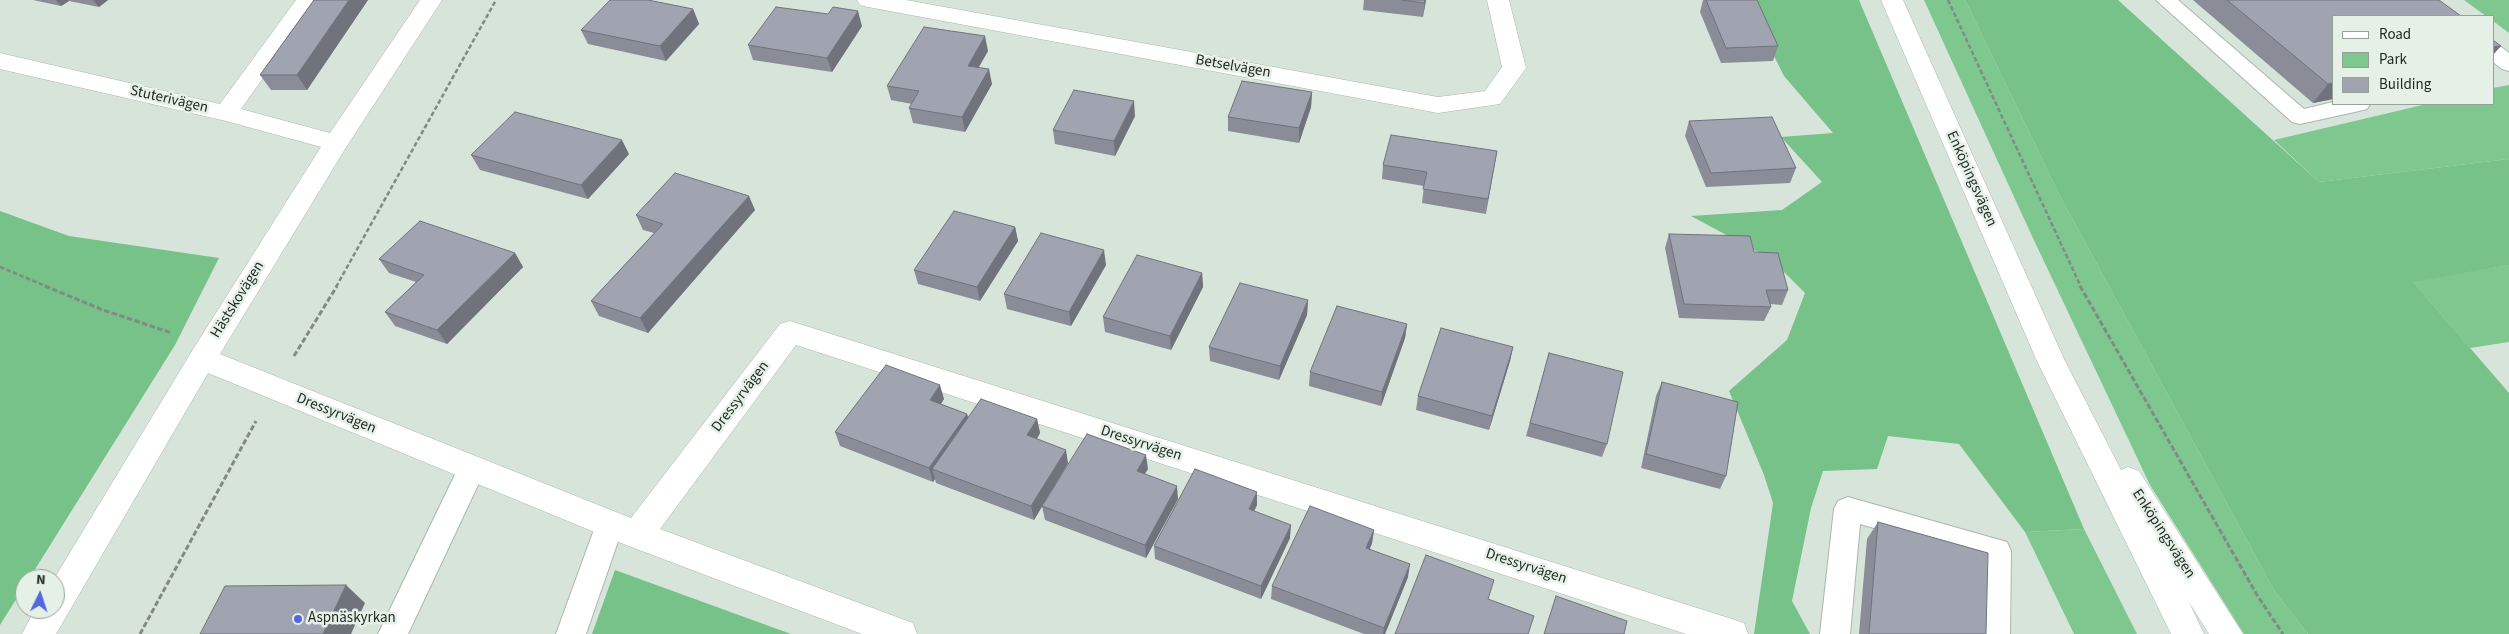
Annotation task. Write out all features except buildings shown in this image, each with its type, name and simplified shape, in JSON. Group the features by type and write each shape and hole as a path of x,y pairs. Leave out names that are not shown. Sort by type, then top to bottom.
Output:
{"street":[{"path":"226,113 307,0"},
{"name":"Hästskovägen","path":"65,589 202,359 336,143 431,0"},
{"name":"Betselvägen","path":"868,0 1438,105 1492,98 1514,68 1498,0"},
{"name":"Enköpingsvägen","path":"1892,0 2050,359 2188,634"},
{"name":"Stuterivägen","path":"0,61 226,113 336,143"},
{"name":"Dressyrvägen","path":"624,530 790,332 1732,634"},
{"name":"Dressyrvägen","path":"202,359 624,530 901,634"},
{"name":"Enköpingsvägen","path":"2050,359 2227,634"},
{"name":"Hästskovägen","path":"38,634 47,619"}],"lane":[{"path":"2166,0 2300,117 2354,105"},
{"path":"2494,52 2509,64"},
{"path":"2494,73 2509,70"},
{"path":"393,634 472,468"},
{"path":"1834,634 1848,509 1997,551 1994,634"},
{"path":"571,634 624,530"}],"path":[{"path":"140,634 274,389 334,291 496,0"},
{"path":"1948,0 2082,287 2256,595 2283,634"},
{"path":"0,267 103,310 174,333 202,359"}],"green space":[{"path":"1746,0 1859,0 2084,529 2025,532 1959,444 1888,436 1877,469 1823,471 1811,508 1792,601 1810,634 1754,634 1773,503 1764,475 1729,391 1787,340 1805,293 1771,259 1691,216 1782,210 1822,182 1781,137 1833,133 1784,76"},
{"path":"1924,0 1965,0 2061,198 2275,592 2308,634 2244,634 2150,485 2031,234"},
{"path":"1965,0 2118,0 2319,182 2509,159 2509,265 2413,282 2509,393 2509,634 2308,634 2275,592 2061,198"},
{"path":"2464,0 2509,0 2509,33 2494,22 2494,15 2485,15"},
{"path":"2509,85 2509,159 2319,182 2274,140 2423,105 2494,105 2494,88"},
{"path":"0,211 69,236 219,258 175,345 35,569 15,569 15,601 0,625"},
{"path":"2509,265 2509,342 2470,348 2412,281"},
{"path":"2084,529 2137,634 2074,634 2025,532"},
{"path":"615,570 791,634 592,634"}],"place":[{"name":"Aspnäskyrkan","path":"298,619"}]}
